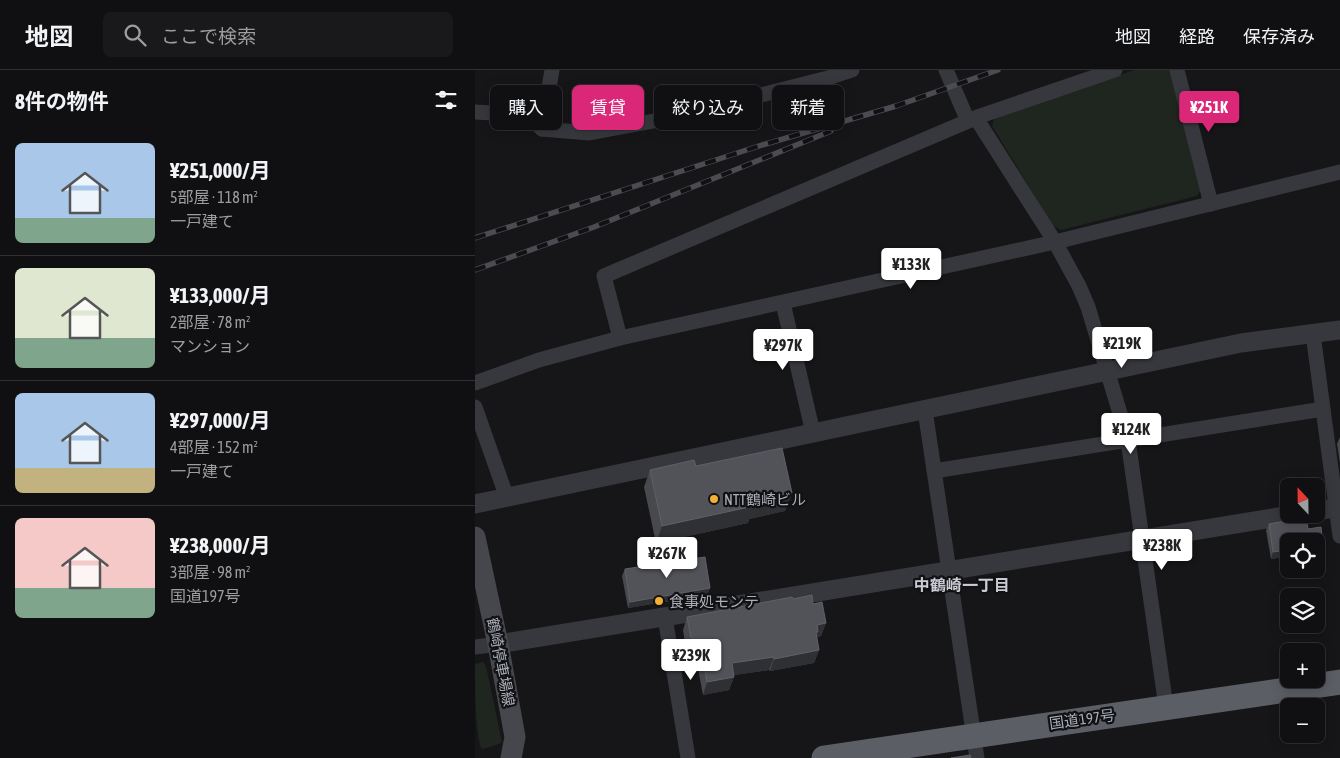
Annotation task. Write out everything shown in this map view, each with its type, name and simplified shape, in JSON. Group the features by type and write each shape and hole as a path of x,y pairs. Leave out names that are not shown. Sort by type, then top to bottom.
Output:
{"highway":[{"name":"国道197号","path":"824,758 975,747 1166,707 1340,682"}],"main road":[{"name":"鶴崎停車場線","path":"475,537 498,644 515,737 511,758"}],"street":[{"path":"549,85 552,70"},
{"path":"554,130 589,133 670,118 828,78 852,70"},
{"path":"945,70 972,119 1055,242 1088,307 1128,440 1166,707"},
{"path":"621,338 604,276 972,119 1115,70"},
{"path":"1177,70 1211,204"},
{"path":"475,112 490,113"},
{"path":"475,383 539,360 621,338 1055,242 1340,172"},
{"path":"783,303 813,434"},
{"path":"475,504 1241,343 1340,330"},
{"path":"1313,334 1338,507 1340,536"},
{"path":"475,407 507,498"},
{"path":"925,410 975,747"},
{"path":"934,471 1323,410"},
{"path":"1325,509 1338,507"},
{"path":"475,647 1280,517"},
{"path":"665,616 688,758"}],"shaded area":[{"path":"1134,70 1174,70 1202,188 1197,196 1061,230 1053,226 992,126 994,119"},
{"path":"483,662 486,666 502,742 483,749 479,740 476,719 475,664"}],"building":[{"name":"NTT鶴崎ビル","path":"782,448 792,493 753,502 754,506 662,526 650,470 694,460 696,466"},
{"path":"1280,522 1307,523 1308,529 1321,527 1322,533 1280,533 1280,551 1273,552 1269,524"},
{"path":"705,557 710,588 630,602 625,569"},
{"path":"812,595 813,604 822,602 826,623 817,625 818,632 816,632 819,650 774,659 774,657 732,663 734,677 707,682 700,641 693,642 687,617"},
{"path":"970,755 971,758 951,758"}],"railway":[{"path":"475,238 762,145 896,106 998,70"},
{"path":"475,270 594,227 831,131"}],"place":[{"name":"NTT鶴崎ビル","path":"714,499"},
{"name":"食事処モンテ","path":"659,601"}],"district":[{"name":"中鶴崎一丁目","path":"962,585"}]}
